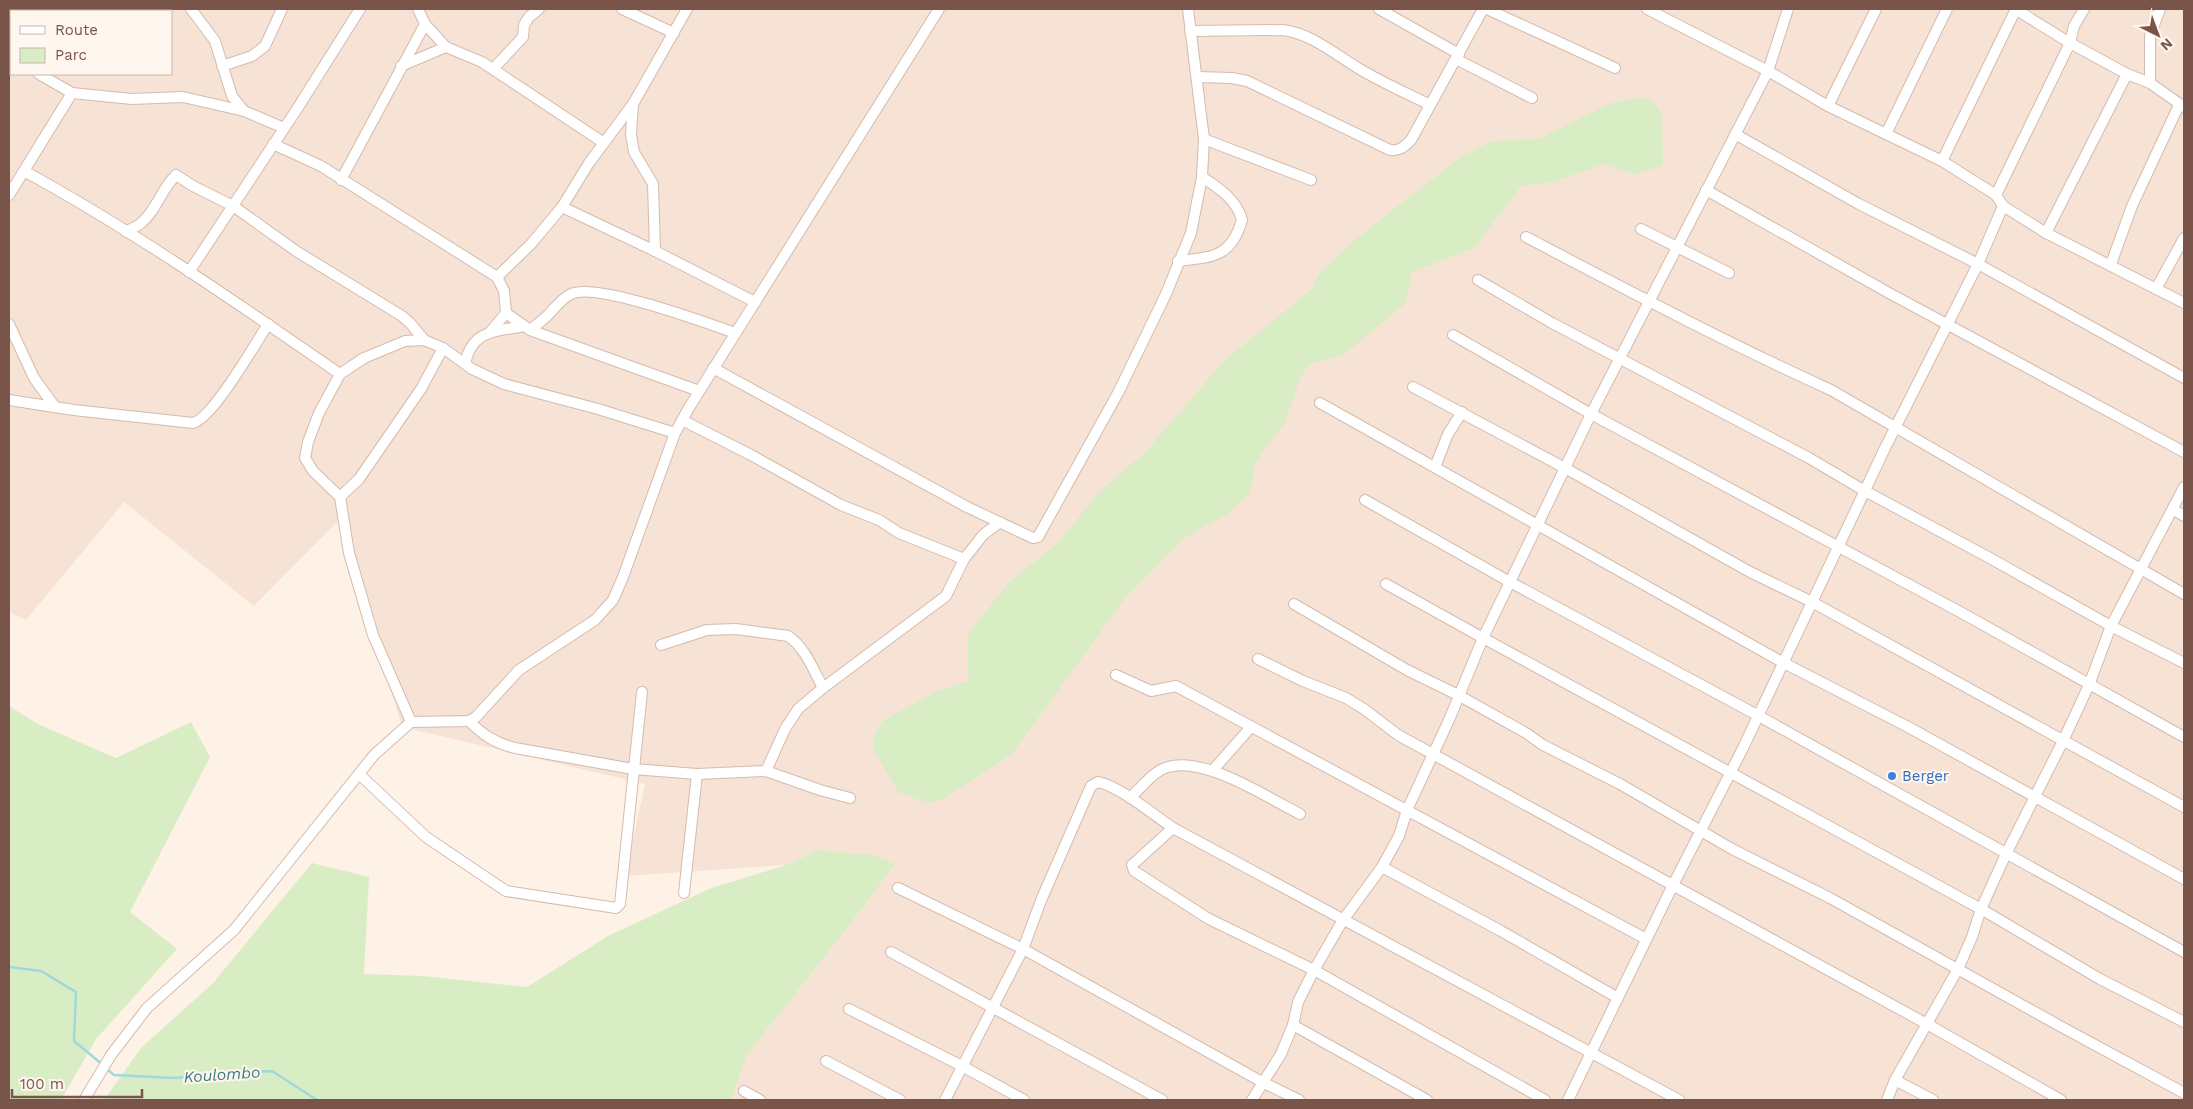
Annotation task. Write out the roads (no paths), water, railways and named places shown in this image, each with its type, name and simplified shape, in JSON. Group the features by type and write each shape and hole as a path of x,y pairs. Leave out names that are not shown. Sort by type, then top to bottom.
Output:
{"street":[{"path":"191,9 216,41 232,96 244,111"},
{"path":"222,66 252,56 265,46 282,9"},
{"path":"190,272 360,9"},
{"path":"418,9 425,24 446,46 458,50 493,69 604,143"},
{"path":"493,69 522,37 524,25 539,9"},
{"path":"622,9 674,33"},
{"path":"497,277 531,244 562,207 604,143 633,104 687,9"},
{"path":"85,1098 111,1056 147,1008 234,930 385,743 410,722 469,720 476,717 519,670 582,629 608,606 623,577 675,433 682,420 940,9"},
{"path":"713,368 967,507 1033,538 1038,537 1118,393 1166,294 1191,233 1202,177 1204,139 1188,9"},
{"path":"1379,9 1532,98"},
{"path":"1197,77 1232,78 1247,81 1390,150 1403,148 1411,140 1482,9"},
{"path":"1487,9 1615,68"},
{"path":"1647,9 1768,71 1828,106 1942,162 1996,195 2003,206 2046,233 2111,264 2184,303"},
{"path":"1252,1100 1281,1054 1293,1026 1298,1002 1314,970 1343,920 1382,867 1399,836 1407,810 1482,638 1591,414 1768,71 1788,9"},
{"path":"1828,106 1876,9"},
{"path":"1886,134 1947,9"},
{"path":"1942,162 2016,9 2070,43 2127,74 2150,83 2182,106 2132,206 2111,264"},
{"path":"1996,195 2070,43 2074,26 2084,9"},
{"path":"2150,83 2150,36 2160,9"},
{"path":"341,180 425,24"},
{"path":"1190,31 1283,30 1296,32 1336,52 1358,68 1430,105"},
{"path":"401,66 446,46"},
{"path":"2046,233 2127,74"},
{"path":"41,75 72,93 132,99 183,97 244,111 284,128"},
{"path":"9,195 72,93"},
{"path":"633,104 632,135 634,152 653,184 655,251"},
{"path":"1735,134 1857,203 1978,264 2184,378"},
{"path":"1204,139 1311,180"},
{"path":"273,144 321,166 497,277 504,291 506,314 491,331 472,343 461,361"},
{"path":"24,171 82,203 190,272 340,374"},
{"path":"126,232 140,224 147,217 166,186 176,175 193,186 234,206 296,251 348,281 411,324 424,340 443,348 472,370 504,384 598,409 675,433"},
{"path":"1178,261 1217,255 1226,250 1240,228 1242,220 1240,211 1235,204 1216,185 1202,177"},
{"path":"1706,190 2184,452"},
{"path":"1568,1100 1672,886 1730,773 1885,448 1897,428 1978,264 2003,206"},
{"path":"562,207 655,251 755,302"},
{"path":"1641,229 1729,273"},
{"path":"1526,237 1649,302 1773,364 1831,390 2184,594"},
{"path":"2156,289 2184,238"},
{"path":"1478,280 1552,323 1681,389 1742,424 1809,458 1865,492 2184,663"},
{"path":"491,331 527,328 546,317 562,300 577,292 620,296 735,333"},
{"path":"506,314 527,328 699,391"},
{"path":"9,324 34,378 55,407"},
{"path":"9,400 193,423 199,421 220,397 268,324"},
{"path":"405,342 411,324"},
{"path":"1453,335 1591,414 1962,613 2184,737"},
{"path":"410,722 373,635 349,553 340,498 313,471 305,458 308,442 319,413 340,374 364,358 405,342 424,340"},
{"path":"340,498 359,479 421,389 443,348"},
{"path":"434,364 461,361"},
{"path":"1413,386 1565,468 1750,572 1812,602 2184,807"},
{"path":"1320,403 1782,662 2036,796 2184,879"},
{"path":"1435,468 1448,434 1462,412"},
{"path":"682,420 842,505 878,520 899,533 964,559"},
{"path":"1887,1100 1895,1080 1958,969 1972,937 1981,909 2089,685 2112,626 2140,569 2174,510 2184,487"},
{"path":"1365,500 1510,582 1758,715 2184,952"},
{"path":"2174,510 2184,516"},
{"path":"766,771 789,722 798,709 823,688 946,596 964,559 983,535 1000,522"},
{"path":"1386,584 1981,909 2100,979 2184,1022"},
{"path":"1294,604 1407,670 1458,695 1543,745 1620,784 1750,859 1830,898 2184,1093"},
{"path":"661,645 707,630 736,629 788,636 805,656 823,688"},
{"path":"1258,659 1303,681 1346,698 1364,708 1398,736 1927,1024 2061,1100"},
{"path":"1116,675 1151,691 1176,686 1646,939"},
{"path":"359,774 426,837 506,891 616,908 620,904 642,692"},
{"path":"469,720 484,735 497,743 633,769 697,774 766,771 820,790 850,798"},
{"path":"1213,770 1251,727"},
{"path":"1130,798 1156,773 1168,767 1196,765 1213,770 1300,814"},
{"path":"684,893 697,774"},
{"path":"945,1100 1023,949 1042,898 1091,786 1098,782 1104,783 1130,798 1173,828 1679,1100"},
{"path":"1173,828 1132,865 1134,871 1210,919 1314,970 1545,1100"},
{"path":"1382,867 1618,998"},
{"path":"898,888 1023,949 1264,1083 1299,1100"},
{"path":"891,952 1162,1100"},
{"path":"849,1009 962,1066 1024,1100"},
{"path":"1293,1026 1427,1100"},
{"path":"826,1061 900,1100"},
{"path":"1895,1080 1933,1100"},
{"path":"744,1091 760,1100"}],"waterway":[{"name":"Koulombo","path":"9,967 41,971 76,992 74,1041 103,1065"},
{"name":"Koulombo","path":"107,1069 114,1075 173,1078 272,1071 317,1100"}],"place":[{"name":"Berger","path":"1892,776"}]}
